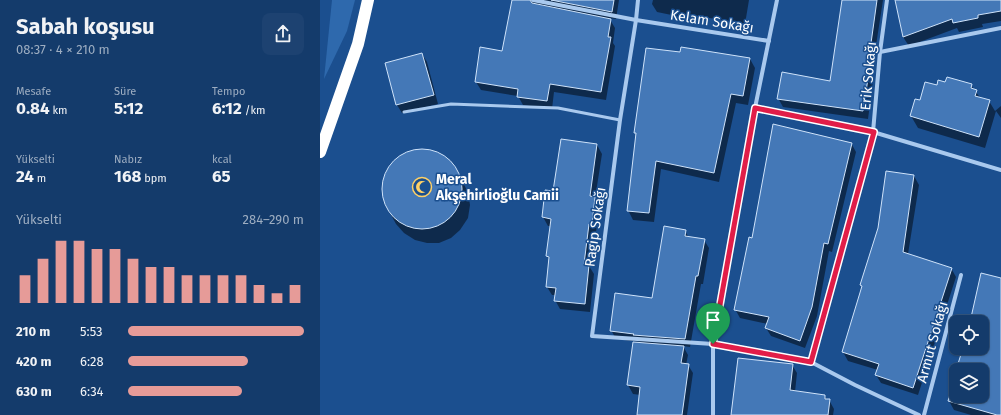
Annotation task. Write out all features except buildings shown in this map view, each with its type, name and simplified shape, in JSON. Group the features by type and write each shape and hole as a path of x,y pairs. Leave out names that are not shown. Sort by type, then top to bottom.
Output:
{"highway":[{"path":"320,152 358,44 368,0"}],"street":[{"name":"Kelam Sokağı","path":"533,0 636,20 769,41"},
{"name":"Ragip Sokağı","path":"638,0 620,120 592,336 713,344"},
{"path":"713,415 713,344 755,108 777,0"},
{"name":"Erik Sokağı","path":"811,362 874,132 880,52 888,0"},
{"path":"880,52 1001,28"},
{"path":"755,108 874,132 1001,170"},
{"name":"Armut Sokağı","path":"924,415 961,275"},
{"path":"713,344 811,362 855,385 920,415"}],"lane":[{"path":"404,112 451,104 466,104 558,108 620,120"}],"shaded area":[{"path":"332,0 355,0 347,31 324,79"}],"place":[{"name":"Meral Akşehirlioğlu Camii","path":"422,187"}],"route":[{"path":"755,108 874,132 811,362 713,344 755,108"}]}
